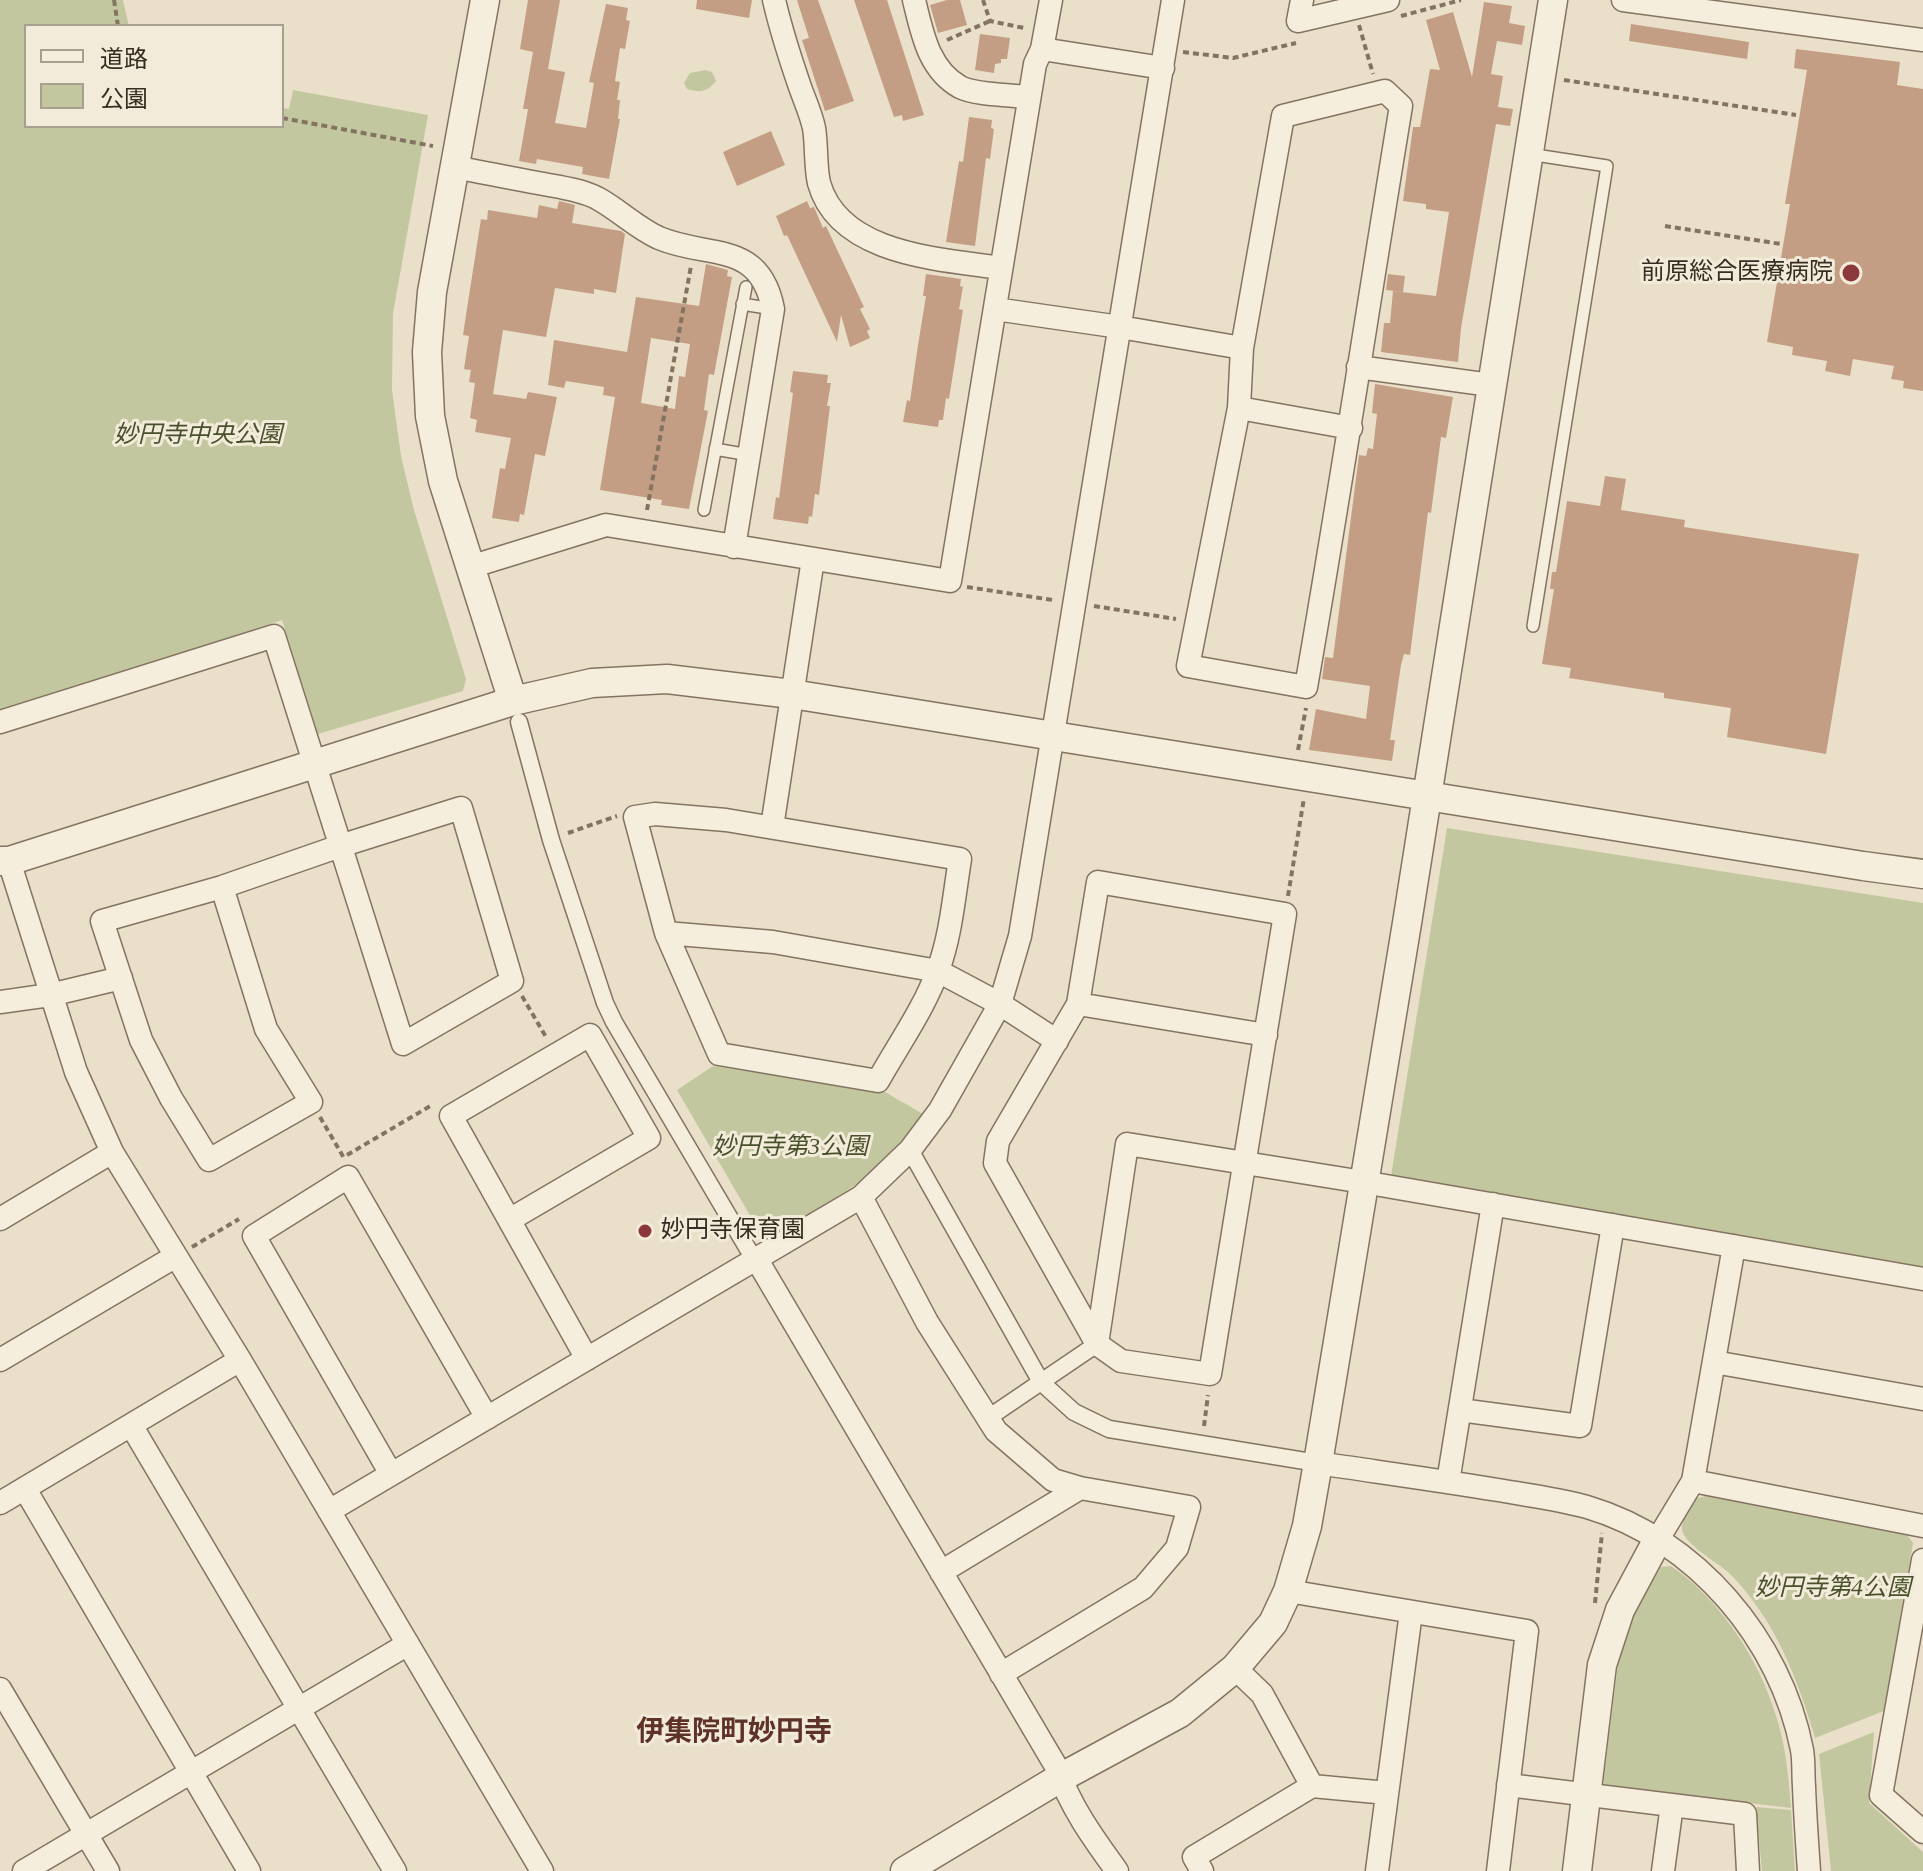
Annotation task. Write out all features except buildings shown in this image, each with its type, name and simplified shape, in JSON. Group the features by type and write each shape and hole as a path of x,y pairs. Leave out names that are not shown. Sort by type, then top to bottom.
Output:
{"street":[{"path":"485,0 432,292 427,352 430,416 441,468 586,949 614,1022 1001,1674 1098,1846 1117,1871"},
{"path":"774,0 780,29 813,127 819,182 830,206 850,227 870,240 895,250 1001,268"},
{"path":"914,0 927,49 942,73 962,88 1029,97"},
{"path":"470,567 606,525 950,581 1029,97 1051,0"},
{"path":"329,1511 861,1197 910,1150 940,1110 1000,1004 1020,936 1173,0"},
{"path":"1302,0 1298,21 1354,10 1388,10"},
{"path":"907,1870 1060,1778 1180,1713 1235,1668 1273,1623 1288,1591 1307,1526 1311,1462 1407,923 1553,0"},
{"path":"1623,0 1766,10 1923,40"},
{"path":"1042,49 1164,59"},
{"path":"1385,91 1401,106 1358,367 1351,428 1306,687 1188,666 1239,408 1242,348 1283,116 1385,91"},
{"path":"453,167 596,197 654,235 676,244 736,256 756,270 770,291 773,309 734,547"},
{"path":"995,309 1242,348"},
{"path":"1358,367 1491,385"},
{"path":"1239,408 1351,428"},
{"path":"772,827 813,559"},
{"path":"0,722 274,636 315,763 340,846 403,1044 512,981 461,808 340,846 222,887 102,921 141,1040 171,1098 209,1160 311,1102 266,1029 222,887"},
{"path":"542,1871 240,1360 112,1152 76,1072 5,861 315,763 516,712 592,683 667,679 792,694 1923,874"},
{"path":"655,814 772,827 960,859 946,943 938,971 924,1002 878,1081 719,1054 666,933 635,817 655,814"},
{"path":"1098,882 1285,914 1210,1374 1121,1361 1097,1344 995,1163 998,1141 1078,1004 1098,882"},
{"path":"666,933 773,942 938,971 1000,1004 1057,1041"},
{"path":"0,1002 50,995 121,978"},
{"path":"1078,1004 1266,1035"},
{"path":"511,1219 649,1138 590,1035 451,1116 587,1359"},
{"path":"988,1418 1097,1344 1127,1144 1923,1279"},
{"path":"910,1150 1041,1382 1074,1412 1109,1429 1589,1507 1658,1539 1694,1565 1736,1608 1768,1655 1781,1682 1802,1750 1809,1871"},
{"path":"0,1219 112,1152"},
{"path":"391,1474 254,1236 348,1177 487,1418"},
{"path":"861,1197 927,1322 996,1431 1053,1480 1080,1488 1189,1507 1177,1548 1143,1588 1001,1674"},
{"path":"1448,1482 1493,1204"},
{"path":"1460,1410 1580,1426 1613,1225"},
{"path":"1577,1871 1602,1665 1620,1610 1693,1481 1734,1246"},
{"path":"0,1360 176,1256"},
{"path":"0,1503 240,1360"},
{"path":"1714,1362 1923,1399"},
{"path":"131,1425 395,1871"},
{"path":"1693,1481 1923,1526"},
{"path":"941,1572 1080,1488"},
{"path":"25,1489 249,1871"},
{"path":"1923,1560 1881,1795 1923,1832"},
{"path":"1288,1591 1527,1631 1498,1871"},
{"path":"1377,1871 1411,1612"},
{"path":"24,1871 408,1644"},
{"path":"1235,1668 1262,1694 1312,1786"},
{"path":"0,1689 108,1871"},
{"path":"1508,1785 1745,1814 1748,1871"},
{"path":"1202,1871 1194,1857 1312,1786 1387,1793"},
{"path":"1663,1871 1672,1805"}],"lane":[{"path":"1528,154 1607,166 1533,626"},
{"path":"704,510 746,287"},
{"path":"742,304 773,309"},
{"path":"715,449 749,455"}],"path":[{"path":"114,0 118,24"},
{"path":"1388,10 1461,0"},
{"path":"1354,10 1378,92"},
{"path":"927,49 990,21"},
{"path":"1164,59 1233,58 1303,41"},
{"path":"1555,78 1796,115"},
{"path":"284,118 433,146"},
{"path":"1665,226 1781,244"},
{"path":"643,532 694,248"},
{"path":"950,581 963,586 1198,622"},
{"path":"1297,757 1307,700 1306,687"},
{"path":"1285,914 1304,797"},
{"path":"551,840 620,815 635,817"},
{"path":"512,981 547,1037"},
{"path":"311,1102 344,1157 442,1099"},
{"path":"176,1256 252,1212"},
{"path":"1202,1445 1210,1374"},
{"path":"1595,1613 1603,1528"}],"green space":[{"name":"妙円寺中央公園","path":"0,0 123,0 129,24 24,24 24,128 284,128 284,108 289,109 293,90 428,115 393,314 392,390 401,456 414,510 466,679 463,691 318,734 282,620 0,711"},
{"path":"712,72 716,81 713,85 703,91 687,89 684,83 690,73"},
{"path":"1447,828 1923,903 1923,1269 1391,1176"},
{"name":"妙円寺第3公園","path":"713,1066 885,1092 923,1114 878,1170 766,1243 677,1090"},
{"name":"妙円寺第4公園","path":"1709,1495 1902,1528 1913,1543 1884,1711 1815,1738 1793,1674 1762,1614 1734,1578 1692,1545 1683,1533 1683,1520 1694,1499"},
{"path":"1671,1566 1690,1580 1723,1615 1761,1677 1781,1732 1791,1808 1603,1786 1618,1664 1634,1613 1661,1567"},
{"path":"1874,1732 1869,1803 1923,1852 1923,1871 1831,1871 1819,1754"},
{"path":"1756,1807 1791,1810 1795,1871 1762,1871"}],"place":[{"name":"前原総合医療病院","path":"1851,273"},
{"name":"妙円寺保育園","path":"645,1231"}],"district":[{"name":"伊集院町妙円寺","path":"734,1733"}]}
